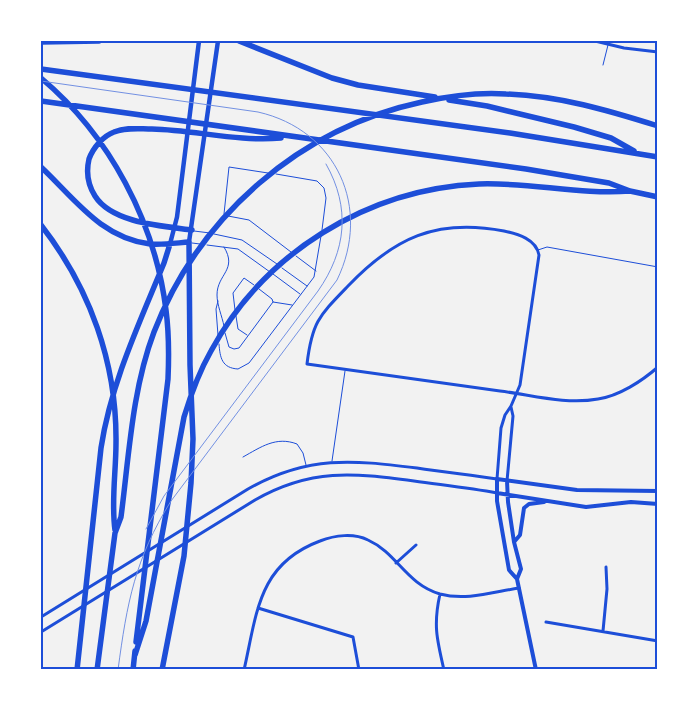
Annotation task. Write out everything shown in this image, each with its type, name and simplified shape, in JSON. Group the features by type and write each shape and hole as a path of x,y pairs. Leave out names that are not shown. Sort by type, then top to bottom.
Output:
{"highway":[{"path":"41,42 99,41"},
{"path":"239,41 341,81 487,106 611,138 635,152"},
{"path":"41,69 635,152 658,157"},
{"path":"41,78 62,97 87,125 120,173 136,204 148,234 164,293 169,340 168,379 133,670"},
{"path":"97,670 115,532 121,517 138,391 154,332 172,294 192,259 221,220 269,174 306,148 377,114 404,106 457,96 505,94 559,99 599,108 658,126"},
{"path":"41,102 526,169 608,183 630,191 658,197"},
{"path":"192,230 134,220 113,213 98,201 93,194 87,172 89,160 94,149 109,135 120,130 132,128 166,129 259,140 293,137"},
{"path":"41,167 81,208 106,229 127,239 157,245 189,242 190,365 193,429 189,512 181,574 162,670"},
{"path":"135,654 146,621 184,417 192,392 211,351 237,310 263,280 286,258 321,233 347,218 379,204 420,192 479,184 610,193 630,191"},
{"path":"41,224 61,251 77,278 101,336 110,375 116,424 116,474 113,516 115,532"},
{"path":"77,670 101,448 109,404 170,244"}],"main road":[{"path":"170,244 174,228 199,41"},
{"path":"189,242 218,41"}],"street":[{"path":"595,41 608,45 658,52"},
{"path":"517,579 509,570 497,501 497,479 501,428 505,414 518,393 520,385 540,255 538,250 532,242 522,236 486,228 458,227 420,235 386,252 370,264 326,308 313,330 307,364 345,370 518,393 564,400 599,399 628,388 658,367"},
{"path":"511,406 513,416 507,481 508,495 514,542 521,569 517,579 518,588 536,670"},
{"path":"41,618 248,489 275,475 306,466 332,462 369,462 577,490 658,491"},
{"path":"41,632 255,500 273,490 295,482 324,476 353,474 586,507 631,502 658,504"},
{"path":"514,542 520,535 524,508 536,502 553,501"},
{"path":"244,670 258,608 270,579 284,561 306,546 328,538 350,535 368,539 384,550 420,586 440,594 470,597 518,588"},
{"path":"396,563 416,545"},
{"path":"602,631 607,589 606,567"},
{"path":"440,594 435,620 444,670"},
{"path":"258,608 353,637 359,670"},
{"path":"546,622 658,641"}],"lane":[{"path":"603,65 608,45"},
{"path":"224,247 229,258 229,268 218,289 216,320 221,358 227,366 234,369 241,368 249,363 314,277 316,271 326,198 324,188 317,180 229,167 224,216 249,220 316,271"},
{"path":"192,230 248,242 307,287"},
{"path":"189,242 238,249 249,255 301,295"},
{"path":"538,250 547,248 658,266"},
{"path":"248,336 238,329 233,297 234,290 244,278 272,298 273,302"},
{"path":"218,301 229,347 234,349 239,348 273,302"},
{"path":"273,302 293,305"},
{"path":"332,462 345,370"},
{"path":"243,457 278,440 297,444 303,453 306,466"}],"tram line":[{"path":"41,81 258,112 286,121 309,136 327,154 340,176 348,200 351,226 347,253 337,280 171,501 149,542 134,582 129,602 118,670"},
{"path":"146,529 164,496 318,291 335,260 342,229 342,213 334,180 326,164"}]}
